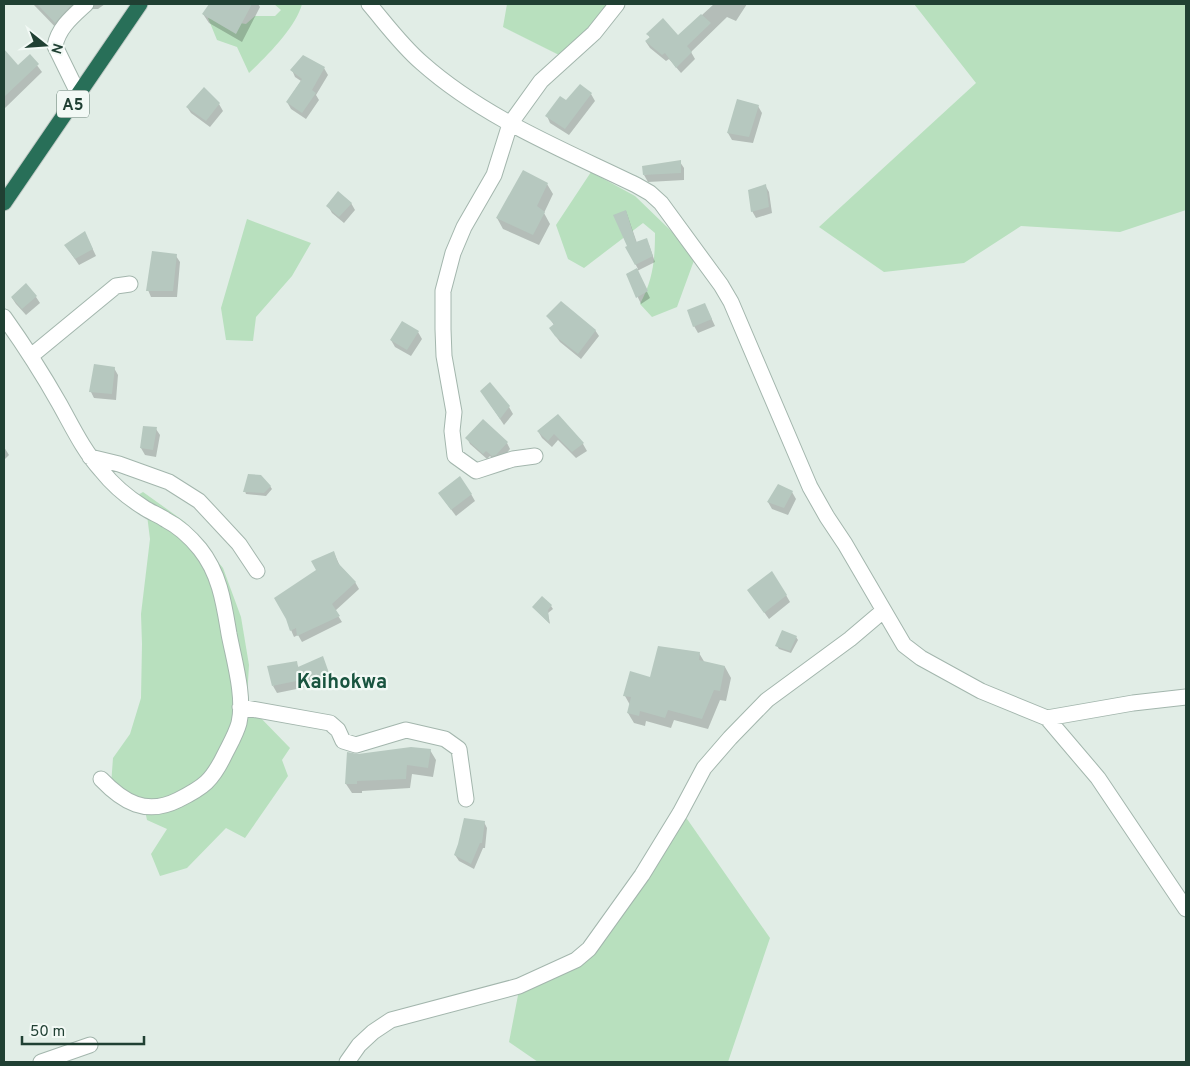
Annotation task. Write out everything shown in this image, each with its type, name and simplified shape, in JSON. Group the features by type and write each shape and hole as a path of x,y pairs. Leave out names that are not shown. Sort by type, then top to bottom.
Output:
{"highway":[{"name":"A5","path":"4,203 140,4"}],"street":[{"path":"79,95 55,46 56,37 61,29 86,4"},
{"path":"368,4 410,52 427,68 466,98 510,124 636,185 650,193 661,203 721,285 731,302 810,487 904,646 921,658 981,691 1047,718 1098,778 1186,909"},
{"path":"534,456 513,459 476,470 455,456 452,431 454,412 444,356 443,291 453,253 464,227 494,175 510,124 541,81 594,33 617,4"},
{"path":"31,356 116,286 130,284"},
{"path":"4,317 31,356 90,457 118,489 144,508 168,520 184,532 209,562 216,576 223,602 238,682 240,707 239,722 234,736 216,773 193,793 172,803 152,807 130,803 115,794 101,779"},
{"path":"90,457 119,464 162,480 199,501 239,544 257,571"},
{"path":"347,1062 359,1045 373,1032 391,1020 519,986 576,960 590,949 642,875 680,813 704,768 723,745 767,700 829,655 882,611"},
{"path":"1047,718 1186,697"},
{"path":"240,707 330,723 338,730 343,741 356,745 406,730 445,739 459,749 466,799"},
{"path":"41,1062 90,1045"}],"green space":[{"path":"274,4 302,4 294,22 272,50 249,73 237,47 217,40 208,18 246,24 255,16 275,16 281,10"},
{"path":"507,4 615,4 563,57 503,27"},
{"path":"914,4 1186,4 1186,210 1120,232 1021,226 964,263 884,272 819,227 976,83"},
{"path":"591,172 635,196 696,255 677,307 652,317 640,304 650,278 654,261 655,243 655,233 643,223 584,268 568,259 556,225"},
{"path":"247,219 311,243 292,276 256,317 253,341 226,340 221,308"},
{"path":"143,492 185,522 223,568 241,617 249,665 246,716 254,711 290,748 282,760 288,776 245,838 226,828 187,868 160,876 151,854 167,829 147,820 145,811 111,785 113,758 130,734 141,698 141,614 150,539 147,515 129,500"},
{"path":"685,816 770,938 728,1062 538,1062 509,1042 519,990 584,962"}],"building":[{"path":"37,4 72,4 55,23"},
{"path":"209,4 252,4 236,34 202,14"},
{"path":"701,14 711,23 687,46 692,52 676,68 665,53 662,55 645,41 650,37 646,34 663,18 678,35"},
{"path":"4,49 18,65 30,54 39,64 4,97"},
{"path":"303,55 325,67 312,90 316,93 302,113 286,102 302,79 290,70"},
{"path":"580,84 592,93 565,129 545,116 560,96 566,100"},
{"path":"204,87 220,103 206,121 186,107"},
{"path":"737,99 759,105 749,137 727,133"},
{"path":"681,160 681,173 643,175 642,166"},
{"path":"523,170 548,183 537,206 545,212 533,235 496,218"},
{"path":"766,184 769,207 751,212 748,190"},
{"path":"338,191 352,203 339,217 326,206"},
{"path":"626,210 636,242 647,238 653,256 635,265 625,247 627,246 613,215"},
{"path":"85,231 93,249 75,259 64,245"},
{"path":"152,251 177,254 173,291 146,291"},
{"path":"637,268 648,291 636,298 626,274"},
{"path":"26,283 37,296 22,309 11,297"},
{"path":"561,301 596,330 578,354 555,336 549,328 554,324 546,316"},
{"path":"705,303 712,319 693,327 687,310"},
{"path":"402,321 419,331 407,350 390,340"},
{"path":"94,364 115,367 112,394 89,392"},
{"path":"490,382 510,406 500,419 480,391"},
{"path":"558,414 584,443 572,452 554,434 548,441 537,431"},
{"path":"483,419 508,442 496,455 492,456 486,451 483,454 465,438"},
{"path":"143,426 157,427 153,450 140,448"},
{"path":"248,474 261,475 271,486 264,493 243,492"},
{"path":"460,476 472,494 451,510 438,493"},
{"path":"778,484 793,491 784,508 767,502"},
{"path":"334,551 338,563 356,582 332,604 340,616 297,636 296,628 290,631 286,619 274,598 316,570 311,561"},
{"path":"772,571 787,595 764,613 747,590"},
{"path":"542,596 552,605 548,610 549,623 532,607"},
{"path":"782,630 797,636 790,651 775,646"},
{"path":"658,646 700,652 699,660 725,666 720,691 714,690 702,719 668,710 665,718 640,711 639,716 627,713 631,697 623,696 630,671 650,677"},
{"path":"323,656 329,673 312,681 311,678 272,686 267,666 297,661 298,667"},
{"path":"411,747 431,749 428,768 407,765 406,779 357,781 357,784 345,784 347,752 358,754"},
{"path":"464,818 485,821 482,843 480,843 471,864 454,855"}],"district":[{"name":"Kaihokwa","path":"342,681"}]}
